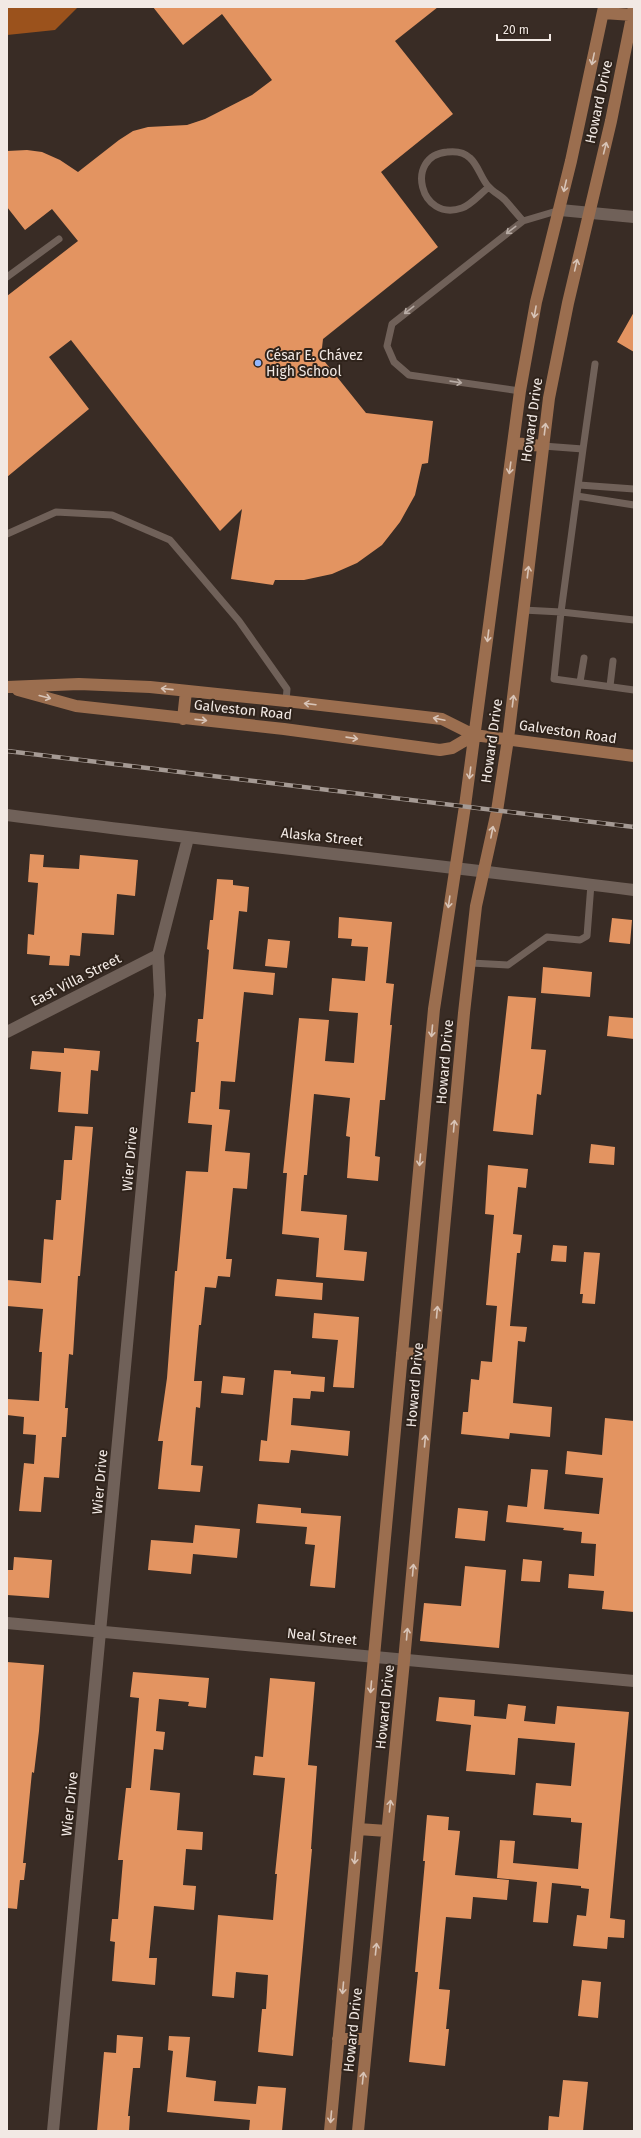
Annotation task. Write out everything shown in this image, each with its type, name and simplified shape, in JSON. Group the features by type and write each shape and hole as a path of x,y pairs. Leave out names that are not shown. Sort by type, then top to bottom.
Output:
{"main road":[{"path":"604,10 633,11"},
{"name":"Howard Drive","path":"330,2131 434,1009 465,806 520,392 536,302 560,210 604,10"},
{"name":"Howard Drive","path":"358,2131 388,1831 464,1013 471,963 476,906 485,871 508,739 549,398 558,349 612,121 633,11"},
{"path":"514,443 543,446"},
{"name":"Galveston Road","path":"7,687 79,684 186,691 286,701 442,719 474,735 634,756"},
{"name":"Galveston Road","path":"7,687 76,706 284,729 440,750 452,748 474,735"},
{"path":"183,719 186,691"},
{"path":"402,1353 432,1355"},
{"path":"358,1829 388,1831"},
{"path":"338,2039 367,2039"}],"street":[{"path":"560,210 634,217"},
{"name":"Alaska Street","path":"7,815 188,838 455,867 634,890"},
{"name":"Wier Drive","path":"53,2131 160,995 158,955 188,838"},
{"name":"East Villa Street","path":"7,1032 158,955"},
{"name":"Neal Street","path":"7,1623 404,1661 634,1681"}],"lane":[{"path":"489,187 463,208 446,210 431,203 422,189 421,177 426,164 440,152 456,151 470,157 489,187 504,200 523,221"},
{"path":"520,392 409,375 394,362 387,346 392,324 523,221 560,210"},
{"path":"7,277 59,239"},
{"path":"595,364 561,612 554,679 634,690"},
{"path":"543,446 583,449"},
{"path":"579,485 634,488"},
{"path":"577,496 634,505"},
{"path":"7,534 56,512 112,516 170,540 244,627 287,689 286,701"},
{"path":"524,610 561,612 617,622 634,620"},
{"path":"580,682 584,658"},
{"path":"610,686 613,661"},
{"path":"471,963 508,965 548,937 580,940 587,936 592,884"}],"shaded area":[{"path":"7,7 78,7 55,30 7,35"}],"building":[{"path":"153,7 438,7 395,41 453,114 381,172 438,247 323,339 321,357 366,413 433,421 428,463 422,464 415,495 400,522 382,545 357,563 332,574 304,580 275,580 273,585 231,579 242,509 220,531 71,340 49,357 89,409 7,477 7,296 78,241 52,209 25,230 7,207 7,151 27,150 42,152 60,160 78,172 133,131 148,127 187,125 205,119 252,95 272,80 222,14 183,45"},
{"path":"634,312 634,352 617,342"},
{"path":"30,854 44,855 43,867 79,869 80,855 138,860 135,896 117,894 114,935 82,933 80,956 70,955 69,966 49,965 50,956 27,954 28,934 34,935 38,883 28,882"},
{"path":"217,879 233,880 233,885 249,887 247,912 239,911 233,969 275,973 273,995 244,992 235,1082 221,1081 219,1109 230,1110 225,1151 250,1153 247,1189 233,1188 226,1259 232,1259 230,1277 218,1276 216,1288 205,1287 201,1325 199,1325 194,1381 202,1381 200,1408 196,1407 191,1465 203,1466 200,1492 158,1489 163,1441 158,1441 167,1378 175,1271 177,1271 186,1171 208,1172 212,1125 188,1123 191,1092 195,1092 199,1042 196,1042 198,1019 203,1019 209,950 207,949 210,920 213,920"},
{"path":"339,917 392,922 386,983 394,984 390,1025 392,1025 385,1100 380,1100 375,1156 380,1157 378,1181 347,1178 350,1137 346,1136 350,1098 314,1094 307,1175 304,1175 301,1211 347,1215 344,1250 367,1252 364,1281 316,1277 319,1238 282,1234 287,1173 283,1173 299,1018 329,1020 325,1061 354,1063 358,1013 329,1011 332,978 365,981 368,947 351,946 352,939 338,938"},
{"path":"612,918 632,920 630,944 609,942"},
{"path":"268,939 290,941 287,968 265,966"},
{"path":"543,967 592,972 590,997 541,993"},
{"path":"508,996 536,998 531,1049 546,1050 541,1095 537,1094 533,1135 493,1131"},
{"path":"609,1016 634,1018 634,1039 607,1036"},
{"path":"64,1048 100,1051 98,1071 91,1070 88,1114 58,1112 61,1072 30,1069 32,1051 64,1053"},
{"path":"75,1126 93,1127 80,1276 78,1276 73,1355 69,1354 65,1408 68,1408 66,1437 62,1437 59,1478 44,1477 41,1512 19,1511 24,1463 34,1464 36,1435 23,1434 24,1417 7,1415 7,1399 39,1401 42,1352 39,1352 43,1309 7,1306 7,1280 41,1283 44,1239 53,1240 56,1200 61,1200 64,1160 72,1160"},
{"path":"591,1144 615,1147 614,1165 589,1163"},
{"path":"488,1165 528,1169 526,1188 518,1187 513,1234 522,1235 520,1253 517,1253 510,1326 527,1327 525,1342 518,1341 513,1403 552,1407 550,1437 510,1433 509,1439 461,1434 463,1412 468,1412 471,1379 479,1380 481,1361 492,1362 497,1306 486,1305 494,1215 485,1214"},
{"path":"553,1245 567,1246 566,1262 551,1261"},
{"path":"584,1252 600,1253 595,1304 582,1303 583,1294 580,1294"},
{"path":"277,1279 323,1283 322,1300 275,1296"},
{"path":"314,1313 359,1317 354,1388 333,1387 338,1340 312,1338"},
{"path":"274,1370 291,1371 291,1374 325,1377 324,1392 311,1391 310,1399 293,1398 291,1425 350,1431 348,1456 291,1450 289,1463 259,1461 261,1440 267,1441"},
{"path":"223,1376 245,1378 243,1395 221,1393"},
{"path":"605,1418 634,1421 634,1612 602,1609 604,1591 568,1588 569,1574 594,1576 596,1544 581,1543 582,1532 563,1530 564,1528 506,1522 508,1505 527,1507 531,1469 548,1470 544,1509 599,1514 603,1478 565,1474 567,1451 602,1455"},
{"path":"258,1504 301,1508 301,1513 341,1516 335,1588 310,1586 315,1545 305,1544 307,1527 256,1523"},
{"path":"458,1508 488,1511 485,1541 455,1538"},
{"path":"195,1525 240,1529 237,1558 193,1554 191,1574 148,1570 151,1540 193,1543"},
{"path":"14,1557 52,1560 49,1598 7,1595 7,1570 13,1570"},
{"path":"523,1559 542,1561 540,1582 521,1581"},
{"path":"465,1566 506,1570 499,1648 420,1641 424,1603 461,1606"},
{"path":"7,1662 44,1665 39,1731 34,1773 32,1772 23,1863 26,1863 24,1880 20,1880 17,1909 7,1908"},
{"path":"133,1672 209,1678 206,1708 188,1706 189,1702 159,1699 156,1731 165,1732 163,1750 154,1749 150,1790 180,1793 177,1830 203,1832 202,1850 186,1849 183,1885 196,1886 194,1910 154,1906 149,1958 157,1958 155,1985 112,1981 115,1942 110,1941 112,1919 118,1919 123,1860 118,1860 126,1788 131,1788 139,1698 130,1697"},
{"path":"270,1678 315,1682 308,1765 317,1766 312,1849 293,2056 258,2052 262,2009 266,2009 268,1975 236,1972 234,1998 212,1996 218,1915 273,1920 277,1874 275,1874 285,1778 253,1775 255,1756 263,1757"},
{"path":"439,1697 475,1700 474,1716 506,1719 508,1704 526,1706 524,1721 555,1724 557,1706 629,1712 610,1918 625,1920 624,1938 608,1937 607,1949 573,1946 577,1915 586,1916 589,1889 581,1888 581,1886 552,1883 548,1923 533,1922 537,1882 497,1878 500,1840 515,1841 513,1863 578,1869 582,1823 571,1822 571,1818 533,1815 536,1783 571,1786 575,1743 518,1738 515,1775 466,1771 471,1725 436,1721"},
{"path":"427,1815 449,1817 448,1830 460,1831 455,1875 509,1880 507,1900 473,1897 471,1919 446,1917 439,1989 450,1990 446,2029 449,2029 445,2066 409,2062 418,1972 415,1972 425,1861 423,1861"},
{"path":"582,1980 601,1982 598,2018 578,2016"},
{"path":"117,2035 143,2037 140,2068 133,2068 128,2116 130,2116 129,2131 97,2131 104,2052 116,2053"},
{"path":"169,2036 190,2037 186,2077 216,2081 214,2101 256,2104 258,2086 286,2088 282,2131 249,2131 250,2120 167,2112 173,2051 168,2050"},
{"path":"563,2080 588,2082 583,2131 548,2131 549,2116 559,2117"}],"railway":[{"path":"7,751 634,827"}],"place":[{"name":"César E. Chávez High School","path":"258,363"}]}
